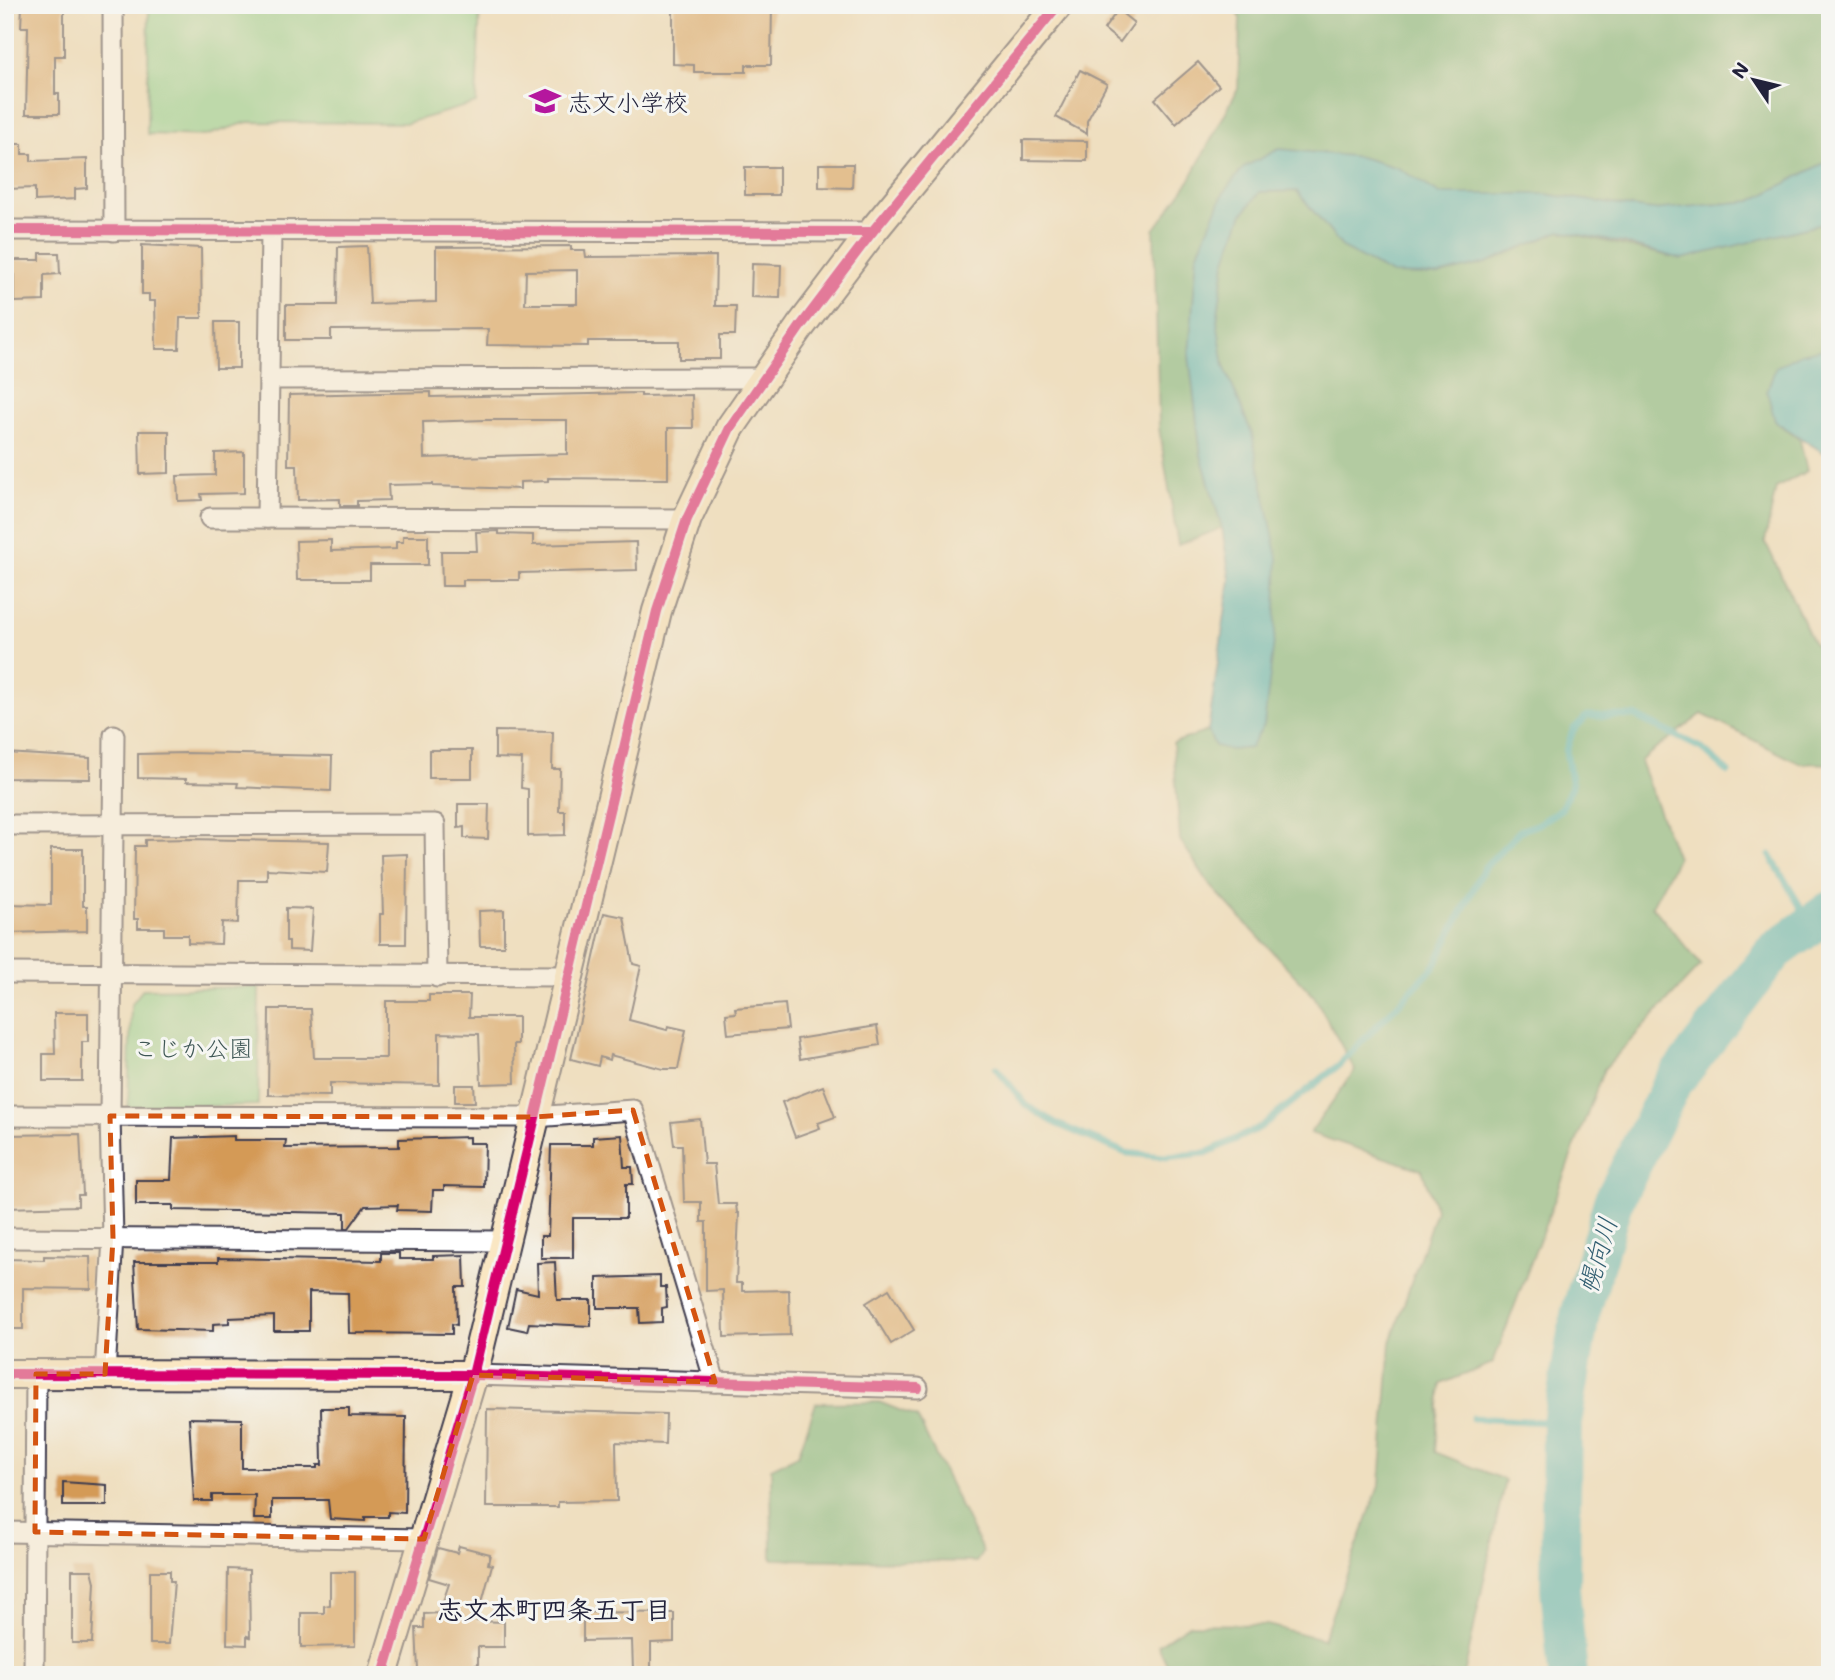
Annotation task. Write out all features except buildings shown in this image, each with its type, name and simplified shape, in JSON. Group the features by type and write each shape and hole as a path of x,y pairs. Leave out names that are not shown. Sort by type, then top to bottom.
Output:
{"street":[{"path":"113,5 114,231"},
{"path":"383,1675 473,1375 657,611 687,519 730,428 763,378 872,232 1058,5"},
{"path":"5,230 872,232"},
{"path":"267,519 271,232"},
{"path":"269,379 763,378"},
{"path":"211,518 687,519"},
{"path":"105,1374 113,1238 110,1116 114,735"},
{"path":"5,825 435,824 437,977"},
{"path":"5,972 569,976"},
{"path":"5,1116 534,1117 633,1110 715,1382"},
{"path":"5,1238 505,1241"},
{"path":"5,1374 473,1375 918,1388"},
{"path":"34,1675 36,1374"},
{"path":"5,1532 424,1539"}],"highlighted area":[{"path":"633,1110 715,1382 473,1375 424,1539 35,1532 36,1374 105,1374 113,1238 110,1116 534,1117"}],"green space":[{"path":"149,5 480,5 476,103 407,123 248,122 205,136 147,134"},
{"path":"1234,5 1830,5 1830,160 1752,201 1652,210 1545,194 1440,194 1398,168 1360,157 1279,149 1244,167 1197,255 1189,355 1201,455 1222,528 1178,545 1159,428 1154,230 1188,183 1238,89 1240,18"},
{"path":"1297,191 1344,249 1392,274 1437,275 1486,263 1560,231 1682,259 1830,222 1830,351 1824,349 1775,421 1800,440 1807,471 1776,488 1765,541 1814,644 1830,654 1830,764 1799,763 1702,714 1640,761 1677,858 1652,906 1701,965 1604,1069 1493,1363 1441,1384 1435,1452 1505,1480 1464,1675 1177,1675 1170,1671 1158,1645 1190,1624 1267,1625 1323,1639 1380,1483 1391,1342 1436,1210 1422,1170 1310,1133 1355,1070 1314,996 1211,886 1180,840 1173,743 1208,731 1215,746 1264,725 1267,696 1252,434 1224,366 1217,321 1225,262 1243,213 1260,192"},
{"name":"こじか公園","path":"259,987 258,1105 128,1108 131,1005 143,989"},
{"path":"879,1402 917,1417 983,1552 976,1562 772,1559 771,1468 798,1455 816,1403"}],"water":[{"path":"1279,149 1360,157 1398,168 1440,194 1545,194 1652,210 1752,201 1830,160 1830,222 1682,259 1623,243 1560,231 1486,263 1437,275 1392,274 1344,249 1297,191 1260,192 1243,213 1225,262 1217,321 1224,366 1252,434 1278,558 1275,632 1264,725 1250,748 1231,750 1215,746 1208,731 1230,579 1222,528 1201,455 1189,355 1197,255 1224,192 1244,167"},
{"path":"1824,349 1830,351 1830,457 1775,421 1767,391 1776,367 1801,354"}],"waterway":[{"path":"996,1068 1027,1106 1057,1124 1126,1153 1166,1157 1206,1153 1261,1127 1339,1065 1434,967 1484,868 1520,831 1538,824 1561,809 1572,786 1566,751 1573,730 1587,716 1635,716 1701,748 1728,772"},
{"path":"1770,855 1810,923"},
{"name":"幌向川","path":"1568,1675 1560,1588 1562,1423 1580,1315 1613,1202 1672,1084 1775,951 1830,911"},
{"path":"1473,1418 1562,1423"}],"cycle path":[{"path":"383,1675 473,1375 657,611 687,519 730,428 800,327 872,232 1058,5"},
{"path":"5,230 872,232"},
{"path":"5,1374 473,1375 918,1388"}],"place":[{"name":"志文小学校","path":"545,101"}],"district":[{"name":"志文本町四条五丁目","path":"554,1609"}]}
